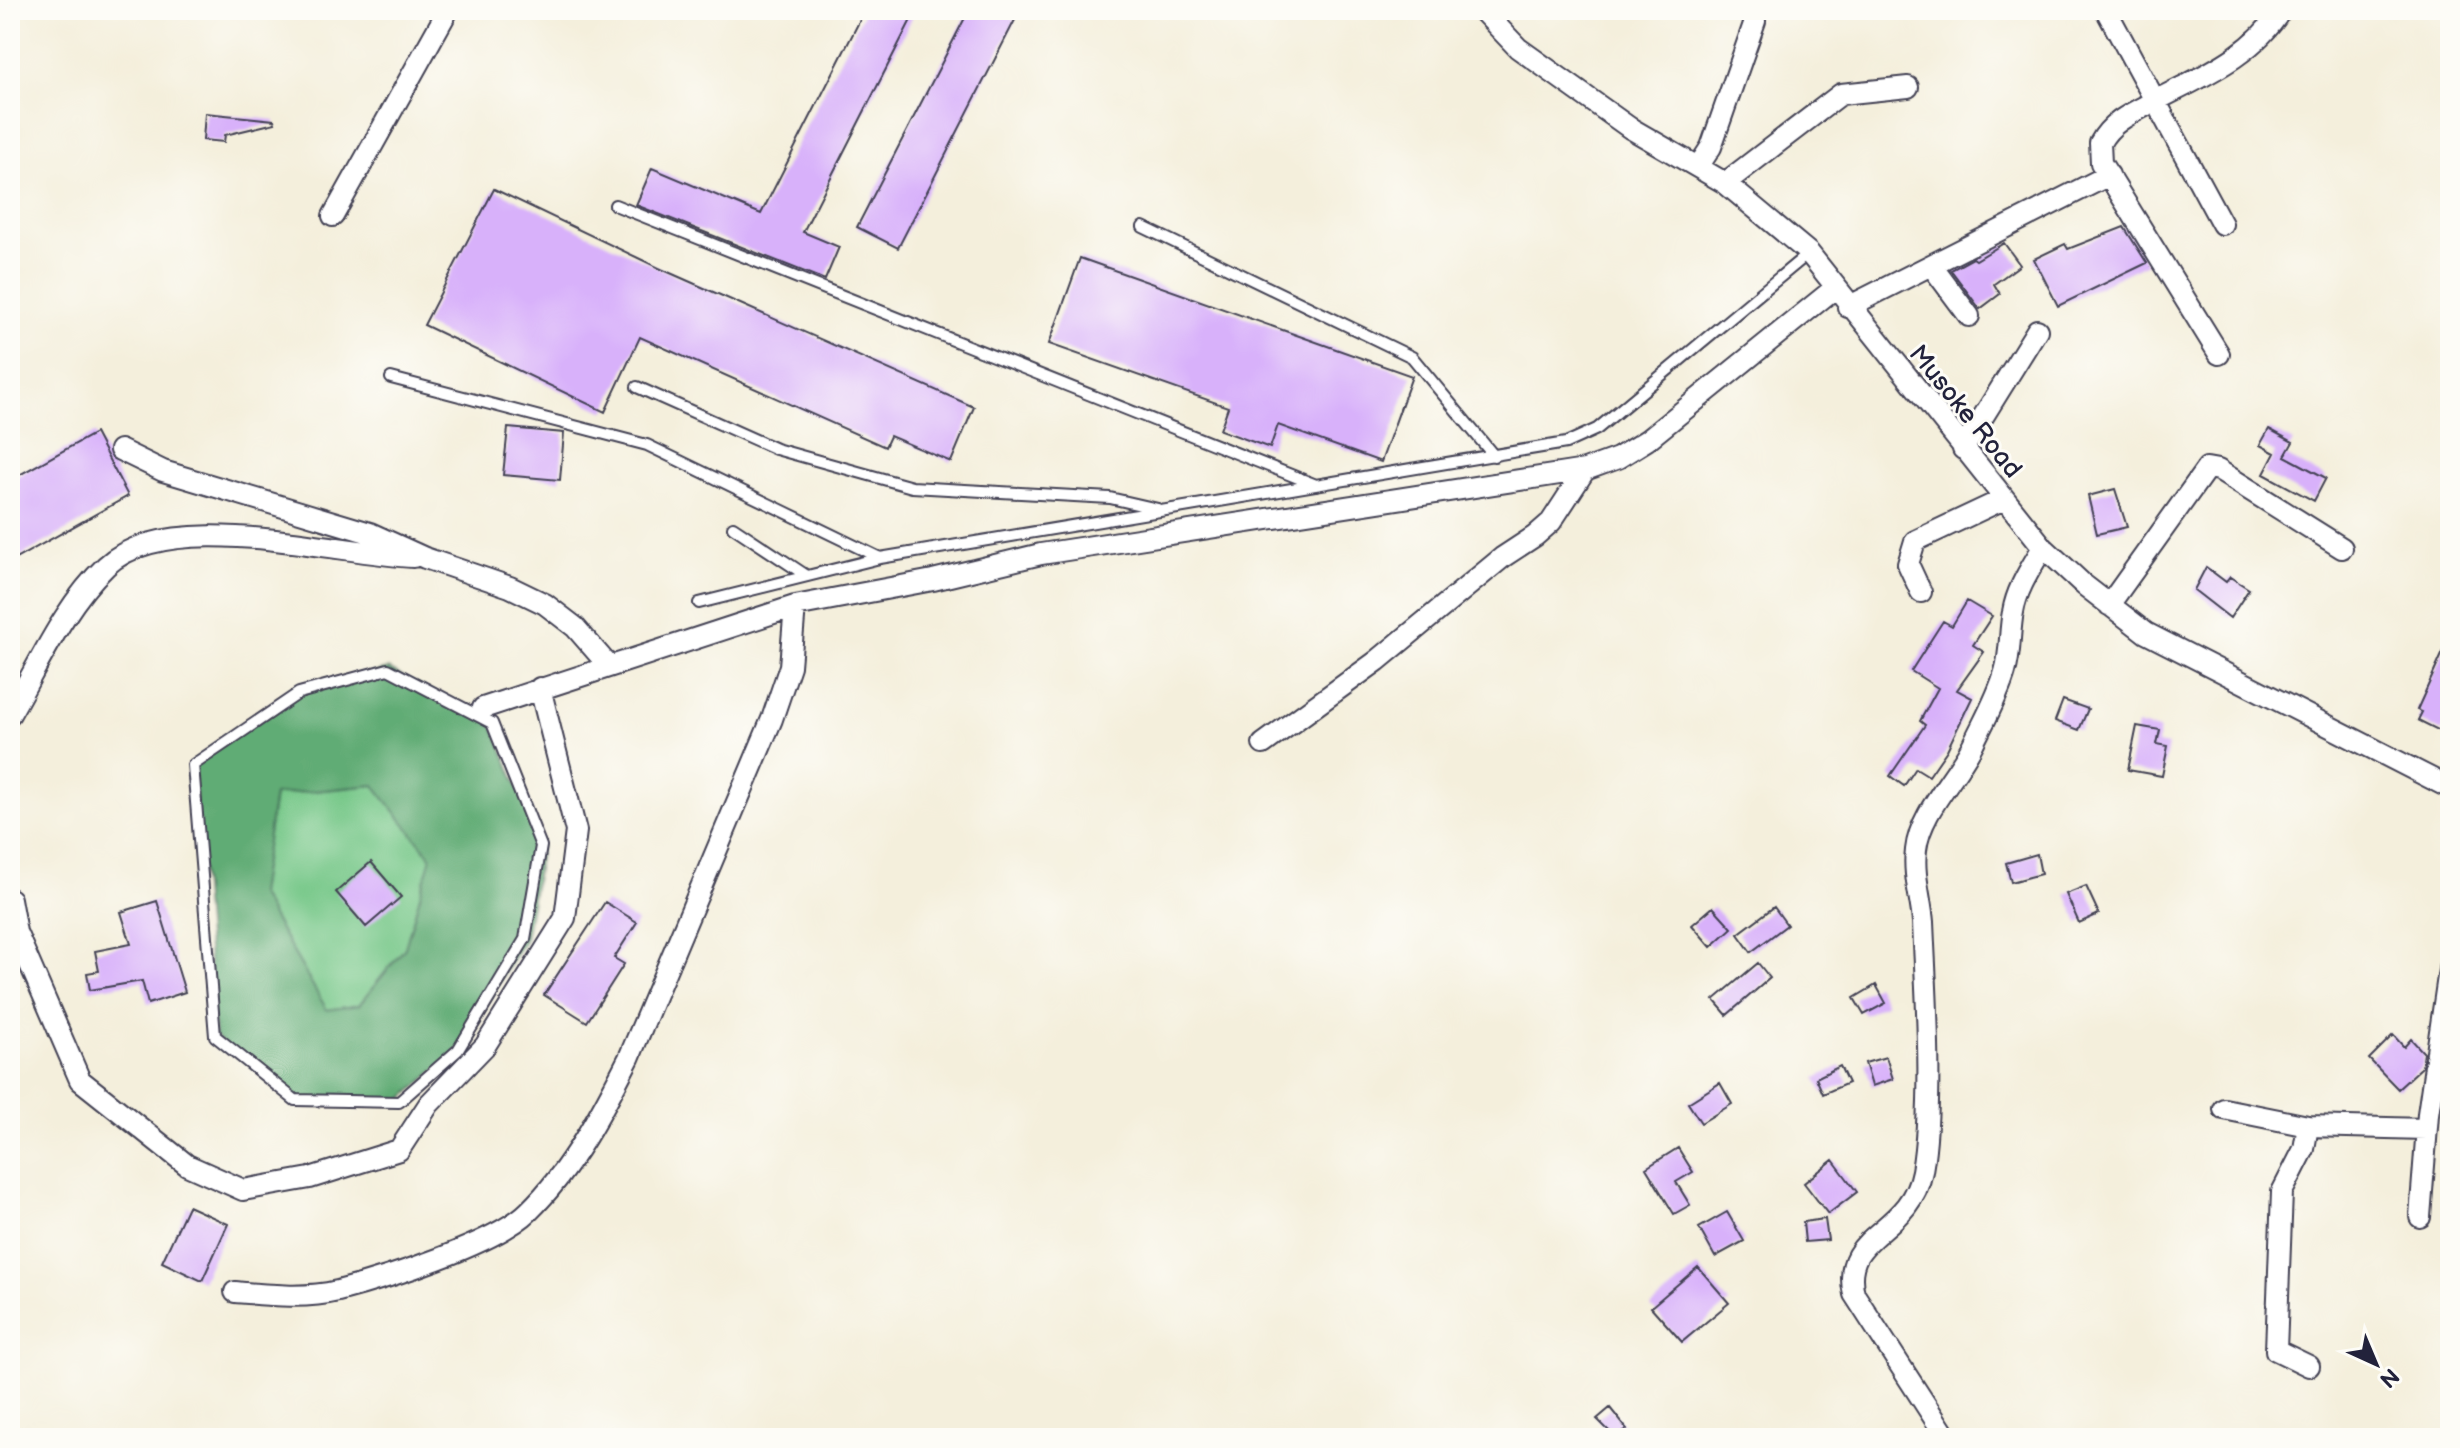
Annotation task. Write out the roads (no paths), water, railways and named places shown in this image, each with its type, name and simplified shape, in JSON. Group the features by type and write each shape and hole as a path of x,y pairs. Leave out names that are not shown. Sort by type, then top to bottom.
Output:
{"street":[{"path":"333,216 448,10"},
{"name":"Musoke Road","path":"1482,10 1518,48 1630,128 1725,183 1809,253 1848,307 2043,547 2109,605 2146,633 2450,788"},
{"path":"2106,10 2222,224"},
{"path":"2219,354 2101,163 2100,143 2119,120 2246,51 2271,27 2281,10"},
{"path":"1698,167 1711,147 1755,21"},
{"path":"1725,183 1841,94 1908,87"},
{"path":"1848,307 2109,175"},
{"path":"1931,265 1969,316"},
{"path":"488,715 540,688 795,606 933,580 1041,554 1585,470 1618,458 1647,440 1835,288"},
{"path":"1963,449 2037,330"},
{"path":"120,450 163,471 370,533 425,558 510,587 545,604 575,627 608,665"},
{"path":"2109,605 2207,468 2218,470 2342,548"},
{"path":"1263,744 1377,661 1503,557 1535,536 1551,522 1585,470"},
{"path":"1921,592 1908,564 1915,541 2004,499"},
{"path":"10,714 80,594 107,564 146,541 209,537 285,541 362,555 425,558"},
{"path":"1947,1438 1854,1294 1850,1275 1857,1251 1904,1212 1922,1171 1926,1095 1925,977 1922,907 1915,870 1916,846 1926,822 1971,748 2005,674 2012,613 2020,589 2043,547"},
{"path":"235,1292 284,1296 337,1291 453,1252 499,1234 528,1212 558,1177 605,1105 629,1058 772,719 790,666 795,606"},
{"path":"10,899 16,932 80,1080 187,1165 243,1190 310,1178 399,1150 429,1104 485,1046 565,918 576,831 540,688"},
{"path":"2420,1217 2426,1129 2450,963"},
{"path":"2224,1109 2308,1126 2426,1129"},
{"path":"2308,1126 2304,1149 2282,1192 2276,1350 2309,1366"}],"lane":[{"path":"615,205 1317,486"},
{"path":"1143,227 1412,357 1494,456"},
{"path":"699,603 880,558 1566,443 1597,429 1809,253"},
{"path":"391,378 647,445 880,558"},
{"path":"637,387 776,449 912,487 1110,498 1164,511"},
{"path":"733,527 807,576"},
{"path":"388,669 488,715 541,846 525,939 458,1050 399,1102 295,1100 215,1036 193,765 299,693 388,669"}]}
